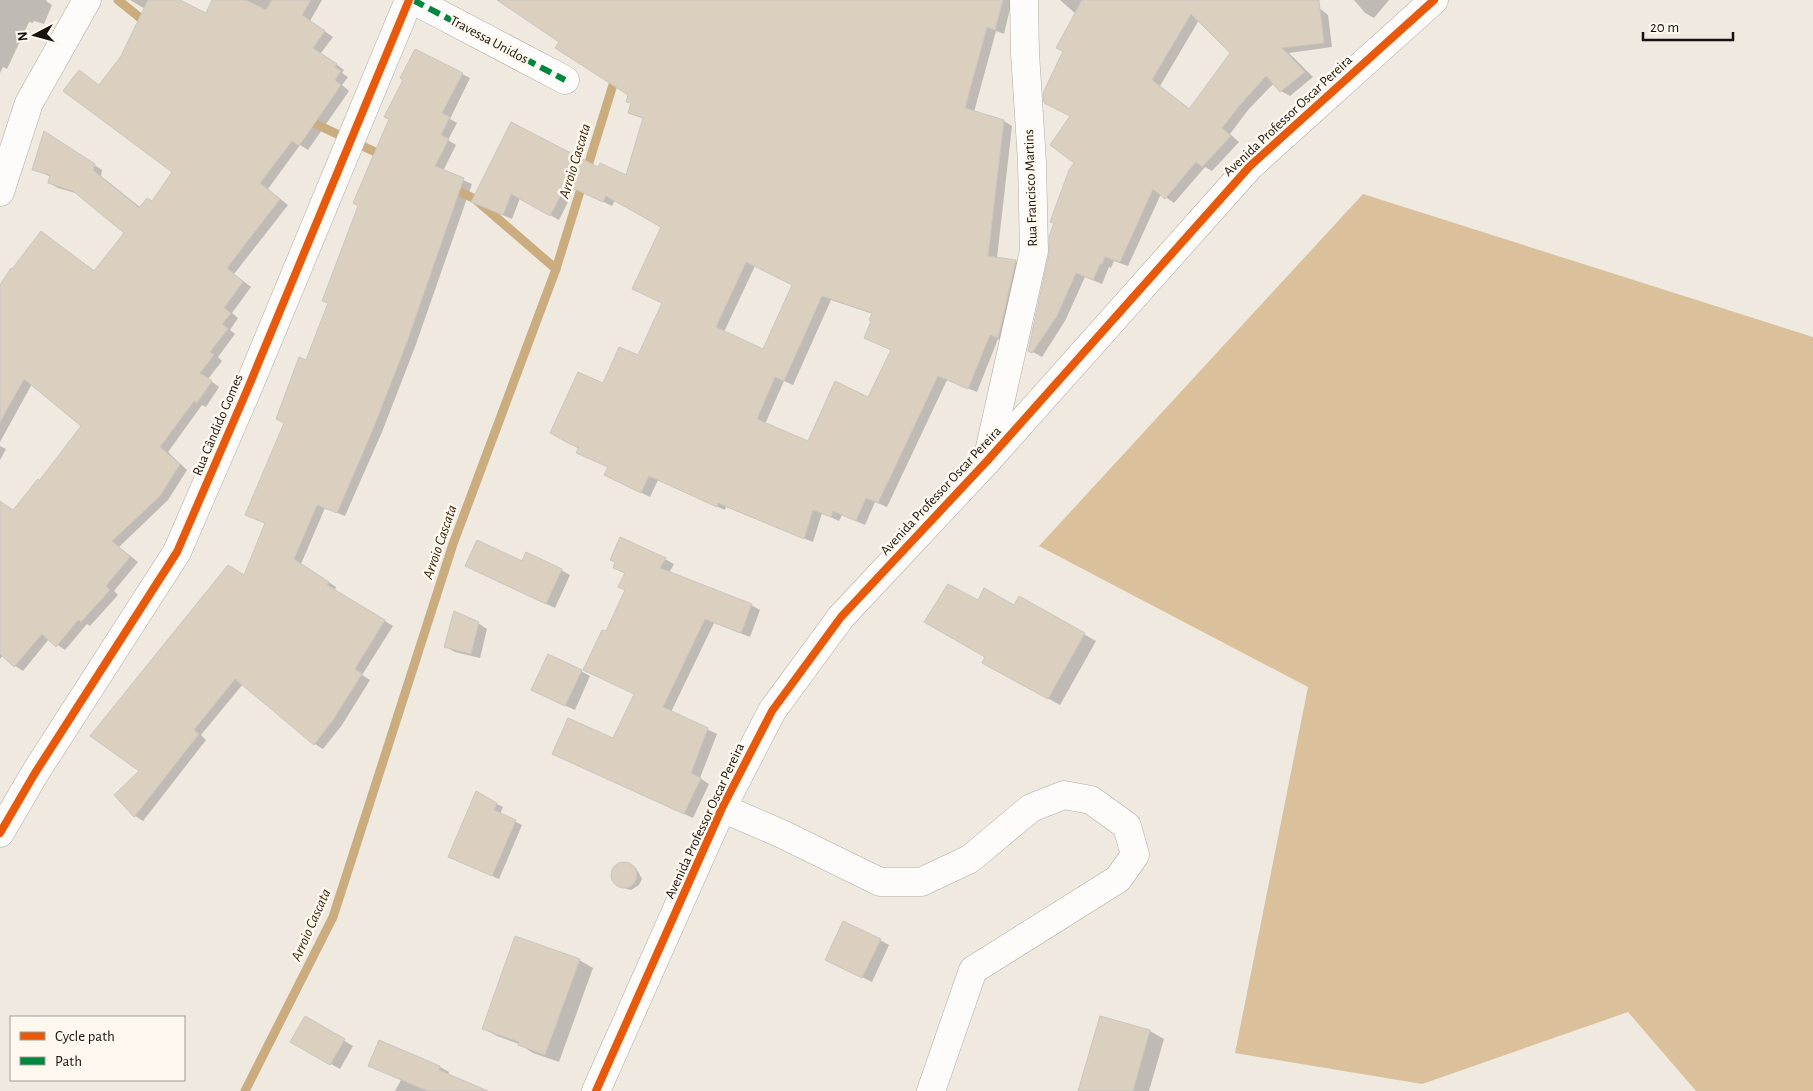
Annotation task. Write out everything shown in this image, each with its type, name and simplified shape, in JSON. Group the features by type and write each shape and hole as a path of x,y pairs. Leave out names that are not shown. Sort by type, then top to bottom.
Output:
{"street":[{"path":"0,192 29,102 87,0"},
{"name":"Travessa Unidos","path":"411,0 565,80"},
{"name":"Rua Cândido Gomes","path":"0,834 35,773 177,552 411,0"},
{"name":"Rua Francisco Martins","path":"987,460 1034,251 1032,162 1025,53 1024,0"},
{"name":"Avenida Professor Oscar Pereira","path":"596,1091 722,808 772,711 841,618 987,460 1250,166 1434,0"},
{"path":"722,808 782,834 880,882 921,882 954,867 970,859 1031,808 1064,795 1092,800 1128,826 1135,855 1118,879 973,970 931,1091"}],"shaded area":[{"path":"1363,194 1813,337 1813,1091 1696,1091 1628,1012 1422,1084 1235,1053 1308,687 1039,546"}],"building":[{"path":"148,0 180,0 206,13 212,0 246,0 266,10 272,0 311,0 302,15 325,31 313,48 337,64 335,67 341,71 335,80 341,85 299,146 292,141 260,183 280,199 227,268 243,282 224,308 231,313 222,324 228,329 210,352 214,355 200,373 212,381 197,403 194,401 160,447 180,464 160,496 112,541 130,557 106,586 110,590 81,622 78,620 56,647 42,634 14,667 0,654 0,501 13,510 38,479 39,481 81,426 24,379 0,422 0,285 11,268 41,231 94,271 124,233 73,191 48,183 50,175 32,170 44,131 95,164 93,170 139,208 147,198 152,201 172,172 63,91 79,70 99,85 121,56"},
{"path":"497,0 1003,0 995,30 987,27 965,108 1004,120 988,256 1016,260 998,338 990,335 968,389 938,376 878,503 866,498 856,521 833,511 831,517 813,510 804,539 718,503 717,507 649,476 641,493 604,475 608,467 576,453 579,447 550,433 578,372 603,383 619,347 638,355 662,303 632,289 661,227 606,196 603,202 566,185 550,216 511,194 503,215 471,202 511,122 598,167 600,163 626,175 643,118 628,113 631,103 626,102 628,95 555,48 559,42","holes":["746,262 792,285 763,349 716,327","822,296 872,313 864,338 891,350 868,397 835,381 808,441 757,419 775,377 784,381"]},
{"path":"1082,0 1319,0 1324,43 1282,48 1305,72 1280,92 1266,76 1222,128 1231,136 1202,167 1196,162 1165,199 1153,189 1120,262 1105,257 1093,280 1076,273 1057,316 1032,353 1028,351 1049,254 1049,237 1054,223 1050,222 1069,170 1074,163 1050,145 1070,116 1044,103 1043,93 1063,51 1056,48","holes":["1191,14 1230,53 1189,109 1152,80"]},
{"path":"415,49 463,73 442,113 450,117 441,135 449,139 435,166 464,178 407,342 374,427 337,513 317,505 294,559 329,582 327,585 385,620 355,669 362,674 333,720 314,745 235,679 194,730 199,734 134,817 114,795 139,771 90,736 228,565 244,575 265,523 245,515 284,423 276,419 299,357 306,360 328,303 322,301 358,206 353,203 389,119 384,117 403,80 400,78"},
{"path":"620,537 666,558 660,568 752,604 741,633 705,619 663,707 708,728 691,773 701,778 684,814 552,754 568,718 613,738 634,694 583,670 602,630 606,631 625,590 618,587 625,573 613,568 615,562 610,560"},
{"path":"477,540 522,561 526,552 562,569 546,604 465,566"},
{"path":"948,584 978,600 984,588 1014,605 1019,596 1085,633 1048,699 982,663 985,657 924,622"},
{"path":"454,611 479,622 471,654 444,647"},
{"path":"548,654 582,670 565,706 531,690"},
{"path":"476,791 497,803 494,810 516,820 492,876 448,857"},
{"path":"624,862 633,866 637,875 633,884 624,888 615,884 611,875 615,866"},
{"path":"843,921 881,939 862,978 825,960"},
{"path":"515,936 580,959 545,1055 518,1045 519,1042 482,1029"},
{"path":"305,1016 345,1039 330,1065 290,1042"},
{"path":"1100,1016 1150,1030 1133,1091 1078,1091"},
{"path":"379,1040 440,1066 439,1070 488,1091 428,1091 368,1066"}],"waterway":[{"path":"118,0 149,25"},
{"name":"Arroio Cascata","path":"245,1091 333,917 453,544 556,269 616,75"},
{"path":"305,119 386,157"},
{"path":"450,187 475,199 556,269"}],"marked path":[{"path":"413,0 565,80"}],"cycle path":[{"path":"0,833 35,773 177,552 248,388 409,0"},
{"path":"596,1091 722,808 772,711 841,617 987,461 1250,166 1434,0"}]}
